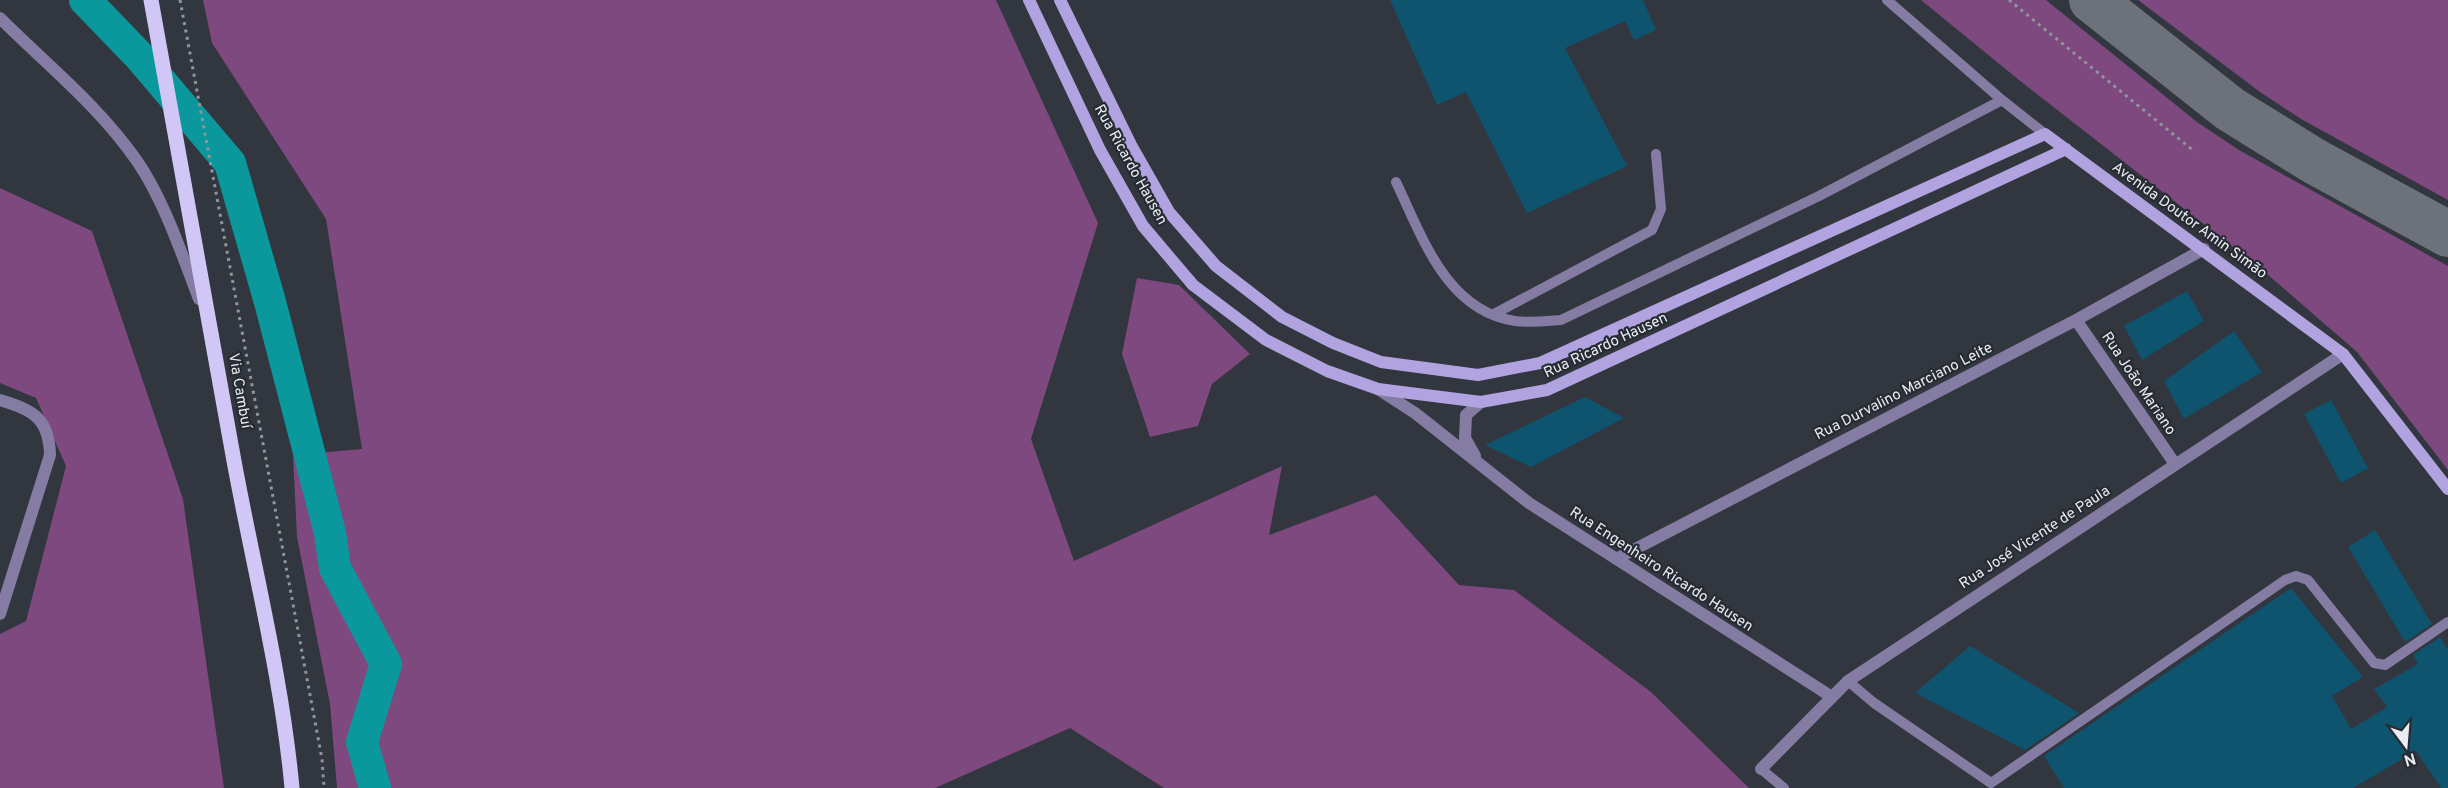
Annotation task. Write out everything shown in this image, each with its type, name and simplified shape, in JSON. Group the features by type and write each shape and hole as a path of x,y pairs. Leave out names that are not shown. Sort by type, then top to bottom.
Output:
{"main road":[{"name":"Via Cambuí","path":"152,4 172,129 265,612 292,788"}],"street":[{"name":"Rua Ricardo Hausen","path":"1029,0 1100,150 1143,226 1193,285 1266,340 1327,371 1378,389 1481,402 1547,390 2066,149"},
{"name":"Rua Ricardo Hausen","path":"1060,0 1131,145 1169,212 1216,266 1282,317 1333,343 1381,362 1478,375 1540,363 2045,134"},
{"path":"0,18 91,105 138,162 174,233 208,322"},
{"name":"Avenida Doutor Amin Simão","path":"2045,134 2204,249 2343,354 2448,489"},
{"name":"Rua Durvalino Marciano Leite","path":"1616,559 2076,320 2204,249"},
{"name":"Rua João Mariano","path":"2076,320 2175,464"},
{"name":"Rua José Vicente de Paula","path":"1761,769 1848,681 2343,354"},
{"name":"Rua Engenheiro Ricardo Hausen","path":"1378,389 1415,413 1529,503 1832,697"},
{"path":"0,400 28,408 35,414 45,429 50,455 0,614"},
{"name":"Rua Engenheiro Ricardo Hausen","path":"1478,462 1465,438 1466,415 1481,402"}],"lane":[{"name":"Avenida Doutor Amin Simão","path":"1887,0 2002,100 2045,134"},
{"path":"1396,182 1435,265 1466,300 1514,321 1562,320 1819,196 2002,100"},
{"path":"1494,314 1653,231 1661,209 1656,154"},
{"path":"1848,681 1874,703 1991,783 2285,580 2296,576 2308,580 2374,663 2380,665 2385,664 2448,622"},
{"path":"1761,769 1784,788"}],"path":[{"path":"180,0 322,759 324,788"},
{"path":"2009,0 2195,152"}],"shaded area":[{"path":"203,0 996,0 1098,223 1031,439 1074,561 1282,466 1269,535 1376,495 1459,585 1514,590 1651,692 1749,788 1164,788 1070,728 935,788 337,788 330,704 297,537 293,455 362,449 326,219 212,43"},
{"path":"1921,0 2046,0 2197,122 2239,150 2448,266 2448,470 2357,352 2260,268 2019,80"},
{"path":"2138,0 2448,0 2448,200 2301,119 2260,92"},
{"path":"0,188 92,231 183,499 224,788 0,788 0,634 26,621 66,466 36,398 0,383"},
{"path":"1137,278 1179,285 1250,354 1212,384 1198,426 1150,437 1122,354"}],"building":[{"path":"1390,0 1643,0 1656,30 1634,40 1625,21 1565,48 1627,166 1527,213 1466,92 1437,105"},
{"path":"2187,291 2204,321 2142,360 2124,326"},
{"path":"2234,331 2262,372 2184,419 2164,381"},
{"path":"1585,397 1624,418 1531,467 1485,445"},
{"path":"2331,400 2368,468 2341,483 2304,414"},
{"path":"2375,530 2432,624 2405,642 2348,547"},
{"path":"2291,588 2363,677 2332,696 2351,729 2387,707 2374,689 2418,664 2413,655 2440,637 2448,650 2448,788 2441,788 2416,751 2353,788 2064,788 2044,756"},
{"path":"1970,646 2079,713 2025,750 1915,693"}],"waterway":[{"path":"85,0 140,57 230,163 270,302 330,533 335,568 386,664 362,742 375,788"}],"taxiway":[{"path":"2092,0 2230,109 2314,161 2448,234"}]}
